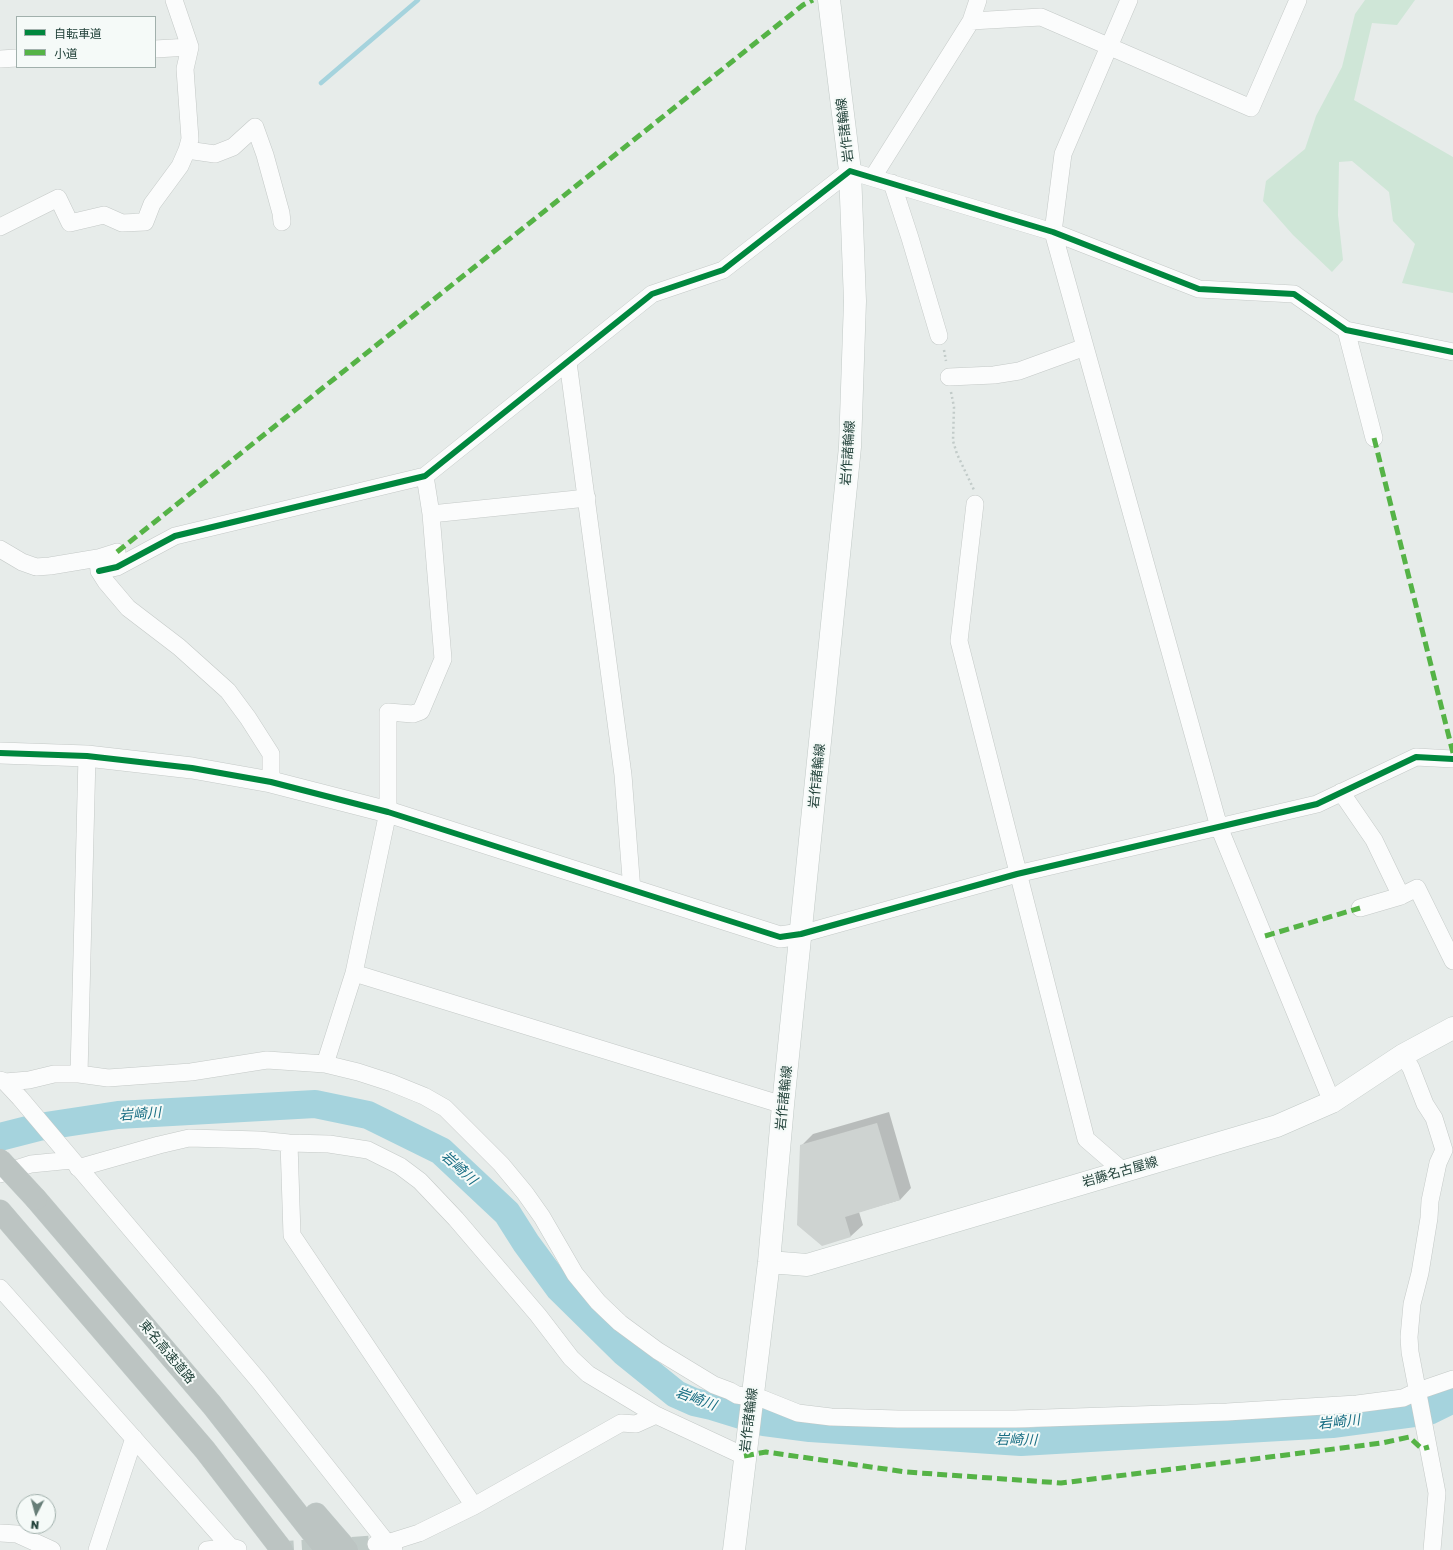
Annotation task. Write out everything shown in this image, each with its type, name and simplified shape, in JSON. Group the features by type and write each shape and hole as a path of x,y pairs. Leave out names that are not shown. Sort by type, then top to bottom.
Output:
{"highway":[{"name":"東名高速道路","path":"0,1160 86,1256 212,1405 326,1550"},
{"path":"0,1211 205,1450 282,1550"},
{"path":"86,1256 219,1402 347,1550"}],"main road":[{"name":"岩作諸輪線","path":"734,1550 745,1449 769,1262 783,1105 850,447 855,301 850,171 829,0"},
{"name":"岩藤名古屋線","path":"769,1262 807,1265 1277,1126 1332,1102 1403,1054 1453,1028"}],"street":[{"path":"0,227 58,198 70,223 104,215 122,223 144,222 152,204 180,166 188,150 190,139 185,69 190,47 174,0"},
{"path":"873,177 971,21 978,0"},
{"path":"1129,0 1063,154 1053,232 1219,827 1332,1102"},
{"path":"971,21 1041,17 1251,108 1298,0"},
{"path":"156,49 190,47"},
{"path":"0,59 16,58"},
{"path":"188,150 215,154 233,147 255,127 267,162 281,213 282,222"},
{"path":"0,549 22,562 36,567 98,564 117,567 175,536 425,476 652,294 723,270 850,171 1053,232 1199,289 1294,294 1346,330 1453,352"},
{"path":"892,183 910,238 938,336"},
{"path":"1346,330 1374,438"},
{"path":"949,377 994,375 1019,371 1085,346"},
{"path":"568,362 623,775 632,891"},
{"path":"325,1064 354,973 388,812 388,712 413,714 421,711 443,659 431,514 425,476"},
{"path":"431,514 587,498"},
{"path":"975,504 959,641 1017,874 1086,1139 1123,1171"},
{"path":"98,564 117,552"},
{"path":"98,564 106,582 128,608 179,647 228,691 248,718 271,754 271,782"},
{"path":"0,753 87,756 192,768 271,782 388,812 780,938 801,934 1017,874 1317,804 1416,757 1453,759"},
{"path":"79,1074 87,756"},
{"path":"1341,792 1374,840 1401,896"},
{"path":"1360,908 1401,896 1417,888 1453,961"},
{"path":"354,973 783,1105"},
{"path":"1403,1054 1411,1068 1425,1104 1434,1118 1449,1150 1438,1162 1430,1201 1429,1218 1420,1273 1410,1318 1410,1352 1437,1493 1432,1550"},
{"path":"2,1081 29,1080 54,1074 79,1074 108,1078 191,1072 267,1060 325,1064 358,1072 392,1083 424,1096 445,1108 501,1164 525,1193 542,1217 575,1274 598,1302 620,1323 658,1351 714,1385 730,1391 737,1396 752,1400 763,1399 798,1413 831,1417 898,1419 1015,1419 1227,1412 1357,1404 1419,1396 1453,1379"},
{"path":"2,1081 20,1098 259,1381 384,1546 419,1533 474,1506 621,1424 636,1424 656,1415"},
{"path":"0,1175 31,1164 72,1160 159,1145 189,1138 329,1144 368,1150 405,1170 420,1181 456,1219 577,1363 588,1374 656,1415 745,1449"},
{"path":"289,1143 292,1235 474,1506"},
{"path":"0,1288 235,1549"},
{"path":"96,1550 134,1438"},
{"path":"0,1533 17,1534 52,1550"},
{"path":"207,1550 235,1549"}],"path":[{"path":"938,336 943,346 954,407 953,441 956,454 974,489 975,504"}],"green space":[{"path":"1365,0 1415,0 1397,25 1372,23 1354,100 1453,157 1453,293 1402,283 1415,244 1393,221 1389,192 1352,161 1339,162 1338,215 1343,260 1332,272 1293,235 1263,201 1266,181 1305,149 1316,116 1342,67 1355,14"}],"building":[{"path":"877,1123 900,1200 845,1217 851,1237 822,1246 797,1225 800,1145"}],"waterway":[{"path":"321,83 418,0"},
{"name":"岩崎川","path":"0,1137 39,1127 118,1115 315,1104 368,1115 441,1151 507,1213 526,1243 559,1288 624,1352 676,1394 694,1402 764,1422 810,1428 1021,1442 1332,1424 1429,1411 1453,1399"}],"tunnel":[{"path":"277,1550 374,1544"}],"marked path":[{"path":"117,552 803,5 813,0"},
{"path":"1374,438 1453,753"},
{"path":"1265,936 1360,908"},
{"path":"744,1456 766,1452 906,1472 1061,1483 1382,1443 1409,1437 1422,1449 1429,1447"}],"cycle path":[{"path":"99,571 117,567 175,536 425,476 652,294 723,270 850,171 1053,232 1199,289 1294,294 1346,330 1453,352"},
{"path":"0,753 87,756 192,768 271,782 388,812 780,937 801,934 1017,874 1317,804 1416,757 1453,759"}]}
